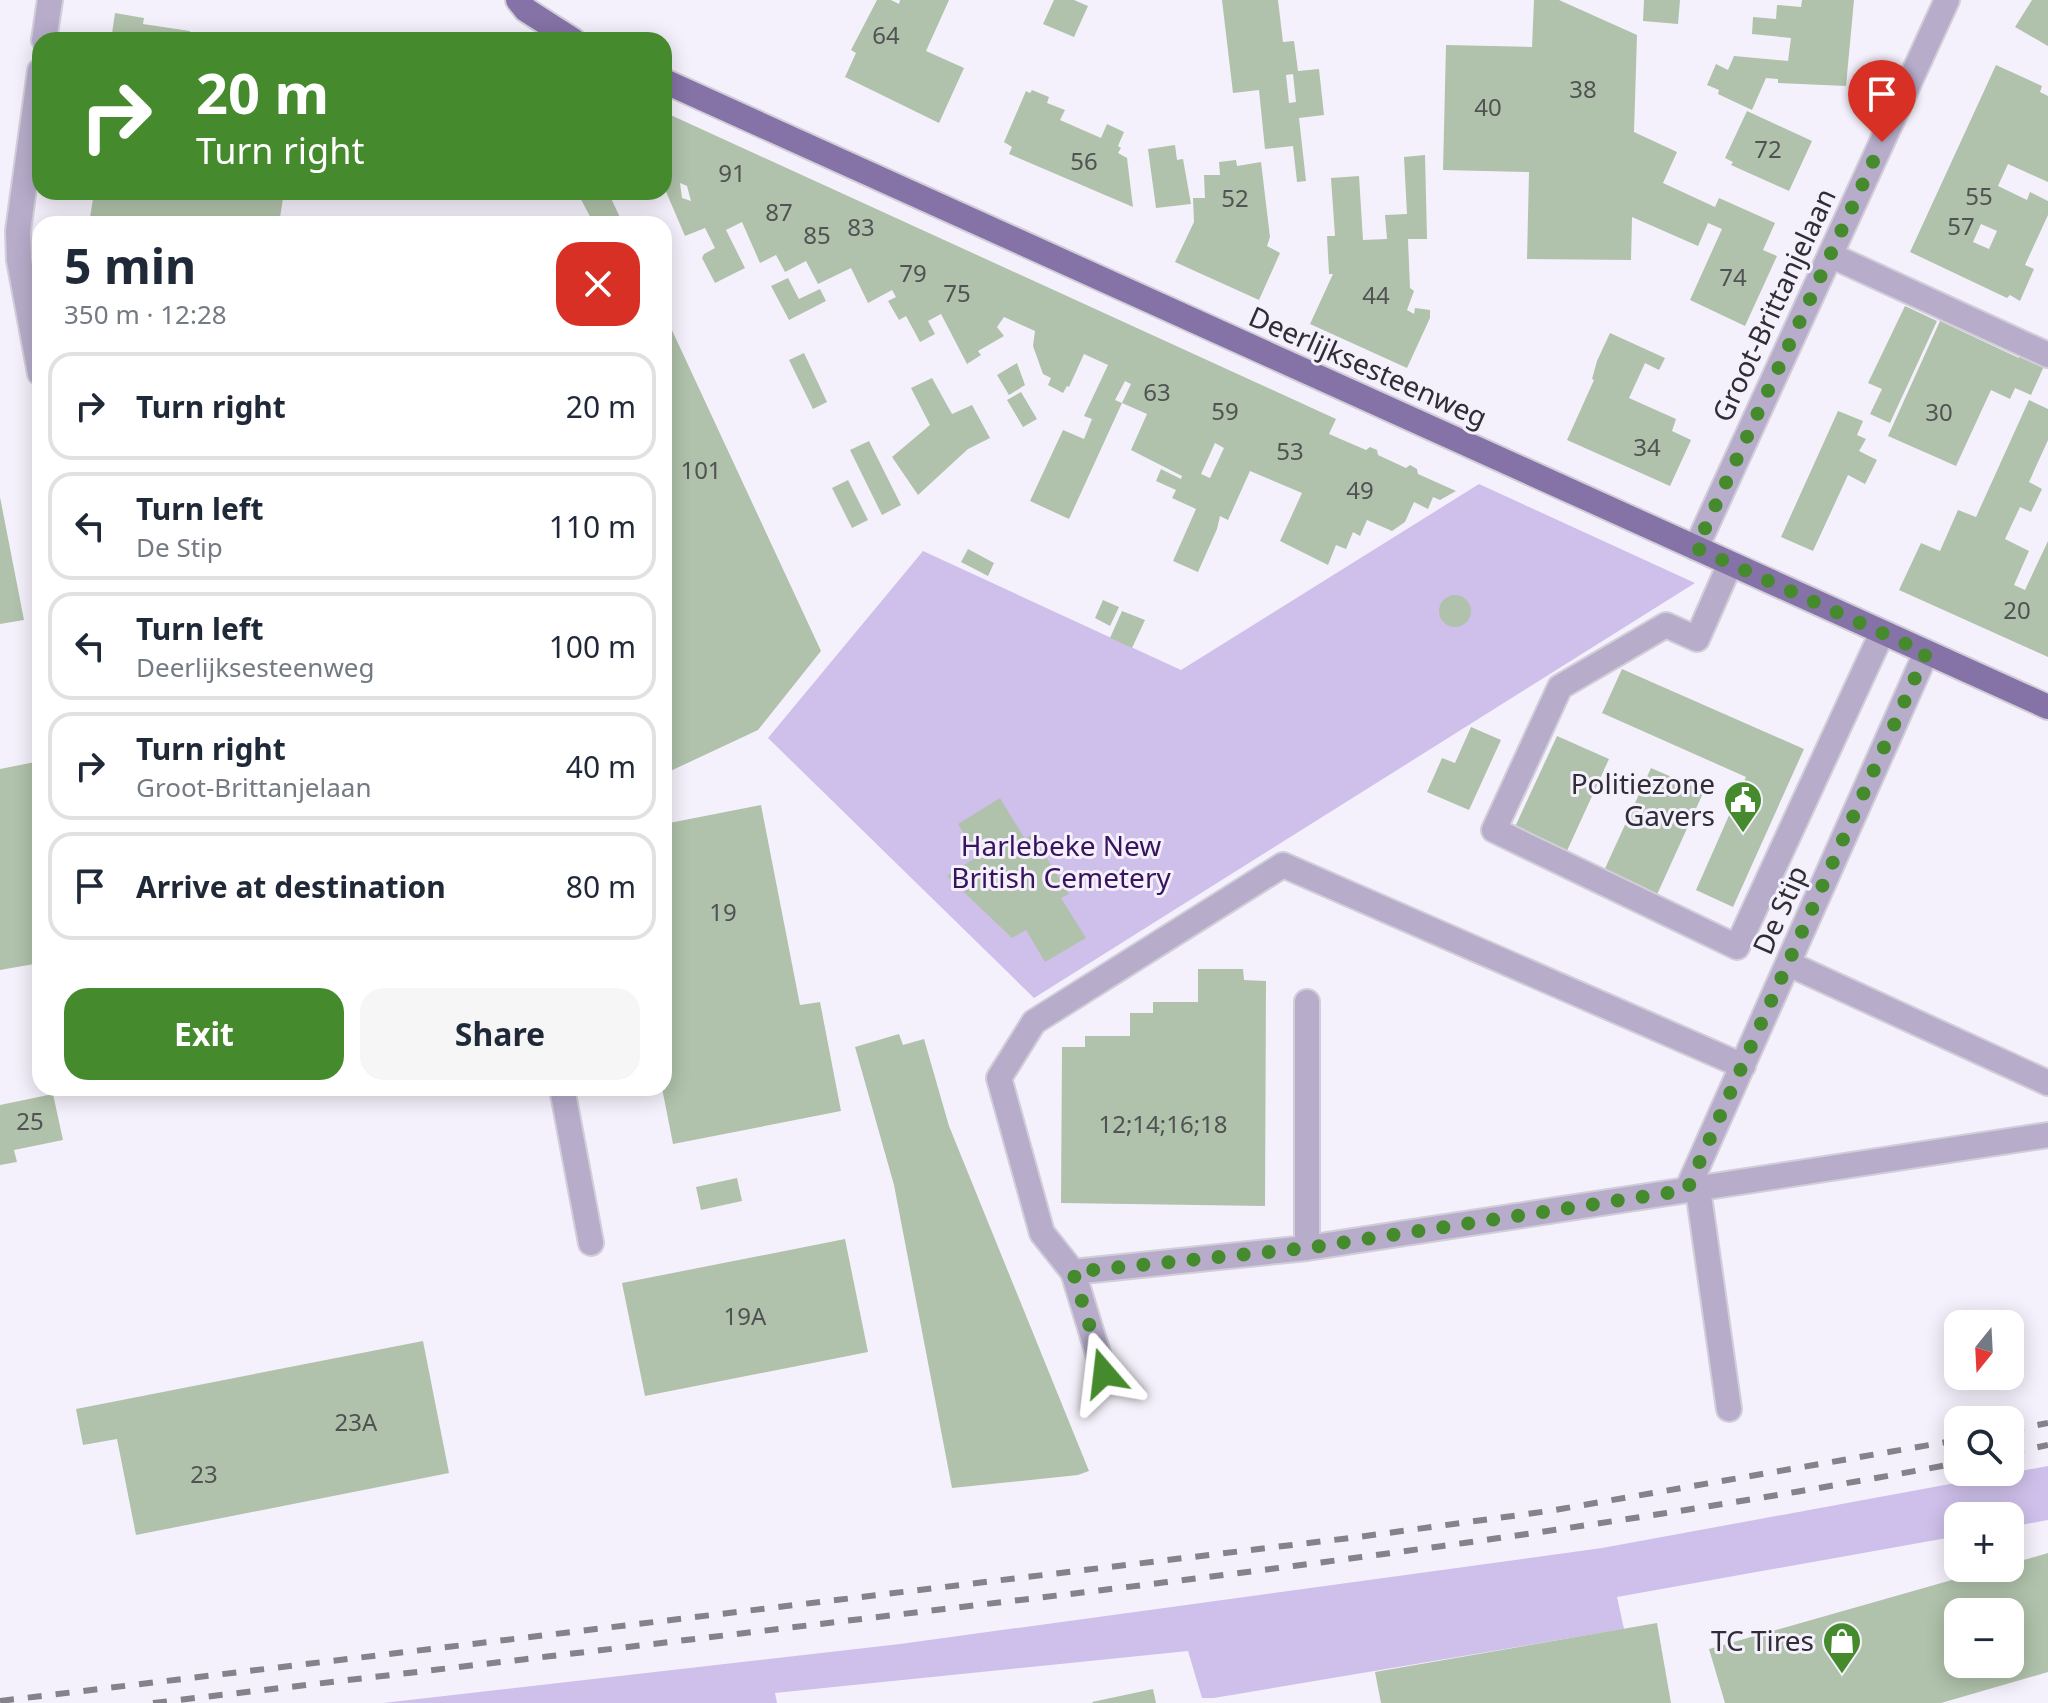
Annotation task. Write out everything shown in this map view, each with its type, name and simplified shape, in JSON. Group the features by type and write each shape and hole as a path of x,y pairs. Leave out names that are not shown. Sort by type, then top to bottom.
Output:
{"main road":[{"path":"518,0 526,10 560,32"},
{"name":"Deerlijksesteenweg","path":"672,85 2048,707"}],"street":[{"path":"45,32 50,0"},
{"name":"Groot-Brittanjelaan","path":"1696,548 1947,0"},
{"path":"32,129 18,231 19,260 32,330"},
{"path":"1830,255 2048,355"},
{"path":"1730,564 1697,639 1666,625 1560,687 1494,830 1737,947 1882,633"},
{"name":"De Stip","path":"1692,1189 1743,1066 1926,653"},
{"path":"1104,1373 1073,1272 1042,1233 999,1078 1034,1022 1283,865 1743,1066"},
{"path":"1789,964 2048,1083"},
{"path":"1307,1002 1307,1248"},
{"path":"563,1096 591,1243"},
{"path":"1073,1272 1307,1248 2048,1135"},
{"path":"1692,1189 1729,1409"}],"green space":[{"name":"Harlebeke New British Cemetery","path":"1479,484 1695,583 1034,998 768,738 923,551 1181,670"},
{"path":"2048,1466 2048,1520 2024,1524 2024,1502 1944,1502 1944,1539 1617,1597 1624,1629 1214,1698 1202,1698 1188,1651 775,1693 777,1703 383,1703 900,1644 1602,1548 1944,1485 2024,1486 2024,1470"}],"building":[{"path":"877,0 891,0 899,4 900,0 949,0 926,51 964,68 939,123 845,77 856,53 851,50"},
{"path":"1054,0 1074,0 1088,6 1074,37 1043,24"},
{"path":"1222,0 1278,0 1283,42 1294,41 1298,71 1319,69 1324,115 1299,118 1306,181 1297,182 1293,146 1265,149 1259,90 1233,93","holes":["1293,74 1296,102 1289,103 1286,75"]},
{"path":"1534,0 1559,0 1637,35 1634,132 1677,152 1663,183 1715,207 1719,198 1775,223 1763,250 1777,256 1745,326 1690,300 1722,229 1708,223 1698,246 1632,217 1631,260 1527,259 1529,172 1443,170 1446,45 1532,47"},
{"path":"1644,0 1680,0 1678,24 1643,21"},
{"path":"1802,0 1854,0 1846,86 1778,83 1778,79 1766,78 1752,110 1718,94 1719,90 1707,85 1716,64 1728,70 1734,56 1788,61 1791,38 1752,34 1753,17 1776,19 1777,5 1801,7"},
{"path":"2032,0 2048,0 2048,46 2015,27"},
{"path":"115,13 144,18 143,24 190,31 190,32 112,32"},
{"path":"1996,65 2042,86 2040,92 2048,96 2048,182 2008,164 1998,186 2027,200 2030,192 2048,201 2048,215 2025,265 2034,269 2020,301 2010,295 2007,298 1910,252","holes":["1981,224 1997,231 1989,249 1973,242"]},
{"path":"1032,90 1049,97 1047,103 1065,110 1060,120 1101,138 1107,124 1124,132 1118,153 1127,158 1133,207 1009,154 1012,147 1004,142 1026,91 1030,93"},
{"path":"1747,111 1812,141 1789,191 1731,165 1733,162 1725,158"},
{"path":"672,116 1336,419 1329,434 1366,450 1370,447 1377,450 1378,455 1406,468 1410,465 1417,469 1418,474 1456,491 1440,500 1433,497 1428,509 1414,502 1405,522 1392,531 1367,520 1360,536 1353,532 1346,549 1336,545 1328,565 1280,541 1302,493 1250,471 1228,520 1220,516 1198,572 1173,561 1196,509 1172,498 1176,490 1156,481 1161,469 1181,479 1182,476 1131,450 1147,414 1122,403 1069,519 1030,501 1063,430 1084,439 1092,419 1084,416 1108,365 1084,354 1069,387 1063,393 1048,385 1051,378 1043,374 1033,346 1035,331 1004,317 997,327 1004,336 978,351 981,355 967,364 941,314 928,321 935,334 920,342 906,316 899,320 888,301 896,297 892,290 868,303 851,268 818,284 806,261 785,272 776,255 760,263 742,222 726,230 745,268 715,283 702,258 715,248 705,228 685,236 670,200 672,200","holes":["680,183 687,186 691,201 682,198","1125,381 1131,384 1122,403 1115,400","1215,443 1224,448 1210,478 1201,474"]},
{"path":"1175,145 1177,160 1183,159 1191,204 1156,208 1148,149"},
{"path":"1425,155 1427,239 1408,239 1410,288 1414,291 1407,310 1414,314 1415,308 1430,310 1430,318 1407,368 1310,324 1333,274 1329,274 1327,236 1335,236 1331,178 1359,176 1363,240 1387,239 1385,215 1407,214 1404,157"},
{"path":"1236,160 1237,166 1261,162 1270,237 1267,246 1280,253 1259,300 1175,262 1194,222 1193,198 1205,198 1204,175 1220,175 1219,162"},
{"path":"93,200 283,200 280,216 90,216"},
{"path":"581,200 612,200 619,216 590,216"},
{"path":"788,278 799,299 820,289 826,301 789,320 771,286"},
{"path":"1905,306 1937,321 1890,423 1870,414 1882,389 1868,383"},
{"path":"1940,321 2019,358 2021,353 2045,364 2031,395 2015,388 2010,399 1991,390 1956,466 1888,436"},
{"path":"672,330 821,651 758,730 672,770"},
{"path":"1610,333 1665,358 1659,370 1645,363 1629,398 1676,419 1672,431 1691,440 1670,486 1567,440 1594,380 1597,361"},
{"path":"804,353 827,402 813,409 789,360"},
{"path":"1017,363 1025,385 1009,395 997,375"},
{"path":"932,378 952,414 972,405 990,438 968,449 918,495 892,457 930,425 911,388"},
{"path":"1021,392 1037,419 1023,427 1007,400"},
{"path":"2029,400 2048,409 2048,440 2029,482 2042,489 2031,512 2020,507 2005,539 2029,551 2014,585 2025,590 2048,541 2048,657 1899,590 1921,543 1940,551 1958,510 1976,517"},
{"path":"1838,411 1863,421 1857,435 1866,439 1859,451 1877,460 1865,484 1848,475 1813,551 1781,537"},
{"path":"869,441 901,505 882,515 850,450"},
{"path":"848,480 868,520 852,528 832,488"},
{"path":"0,497 24,620 0,624"},
{"path":"968,549 994,563 988,576 961,562"},
{"path":"1455,595 1466,600 1471,611 1466,622 1455,627 1444,622 1439,611 1444,600"},
{"path":"1103,600 1119,607 1110,626 1095,618"},
{"path":"1122,611 1145,620 1132,648 1110,638"},
{"name":"Politiezone Gavers","path":"1622,669 1804,749 1733,907 1696,890 1746,777 1602,713"},
{"path":"1471,727 1501,740 1469,810 1427,792 1442,758 1455,763"},
{"path":"1557,736 1609,759 1566,853 1514,829"},
{"path":"32,763 32,964 0,970 0,769"},
{"path":"1651,768 1704,791 1655,899 1602,875"},
{"path":"1000,798 1025,839 1032,834 1069,894 1061,898 1086,938 1045,962 1026,930 1012,938 947,876 978,856 958,824"},
{"path":"761,805 800,1005 820,1002 841,1111 673,1144 664,1096 672,1096 672,822"},
{"path":"1198,969 1243,969 1244,980 1266,981 1265,1206 1061,1203 1062,1047 1085,1047 1085,1036 1130,1036 1130,1013 1153,1013 1153,1002 1198,1002"},
{"path":"899,1034 903,1045 924,1039 949,1126 1089,1471 1078,1475 952,1488 894,1185 855,1047"},
{"path":"53,1096 63,1140 14,1150 17,1162 0,1165 0,1105"},
{"path":"737,1178 742,1201 701,1210 696,1187"},
{"path":"845,1239 868,1352 645,1396 622,1283"},
{"path":"423,1341 449,1473 136,1535 117,1439 83,1445 76,1409"},
{"path":"2048,1553 2048,1672 1941,1703 1725,1703 1709,1649 1945,1582 2024,1582 2024,1560"},
{"path":"1657,1623 1671,1703 1381,1703 1375,1672"},
{"path":"1153,1689 1156,1703 1092,1702"}],"railway":[{"path":"2024,1427 2048,1423"},
{"path":"0,1701 1358,1537 1549,1511 1944,1442"},
{"path":"2024,1450 2048,1445"},
{"path":"153,1703 1325,1562 1705,1507 1944,1466"}],"place":[{"name":"Politiezone Gavers","path":"1743,834"},
{"name":"TC Tires","path":"1842,1675"}],"route":[{"path":"1104,1373 1073,1272 1307,1248 1687,1190 1926,653 1696,548 1882,142"}]}
